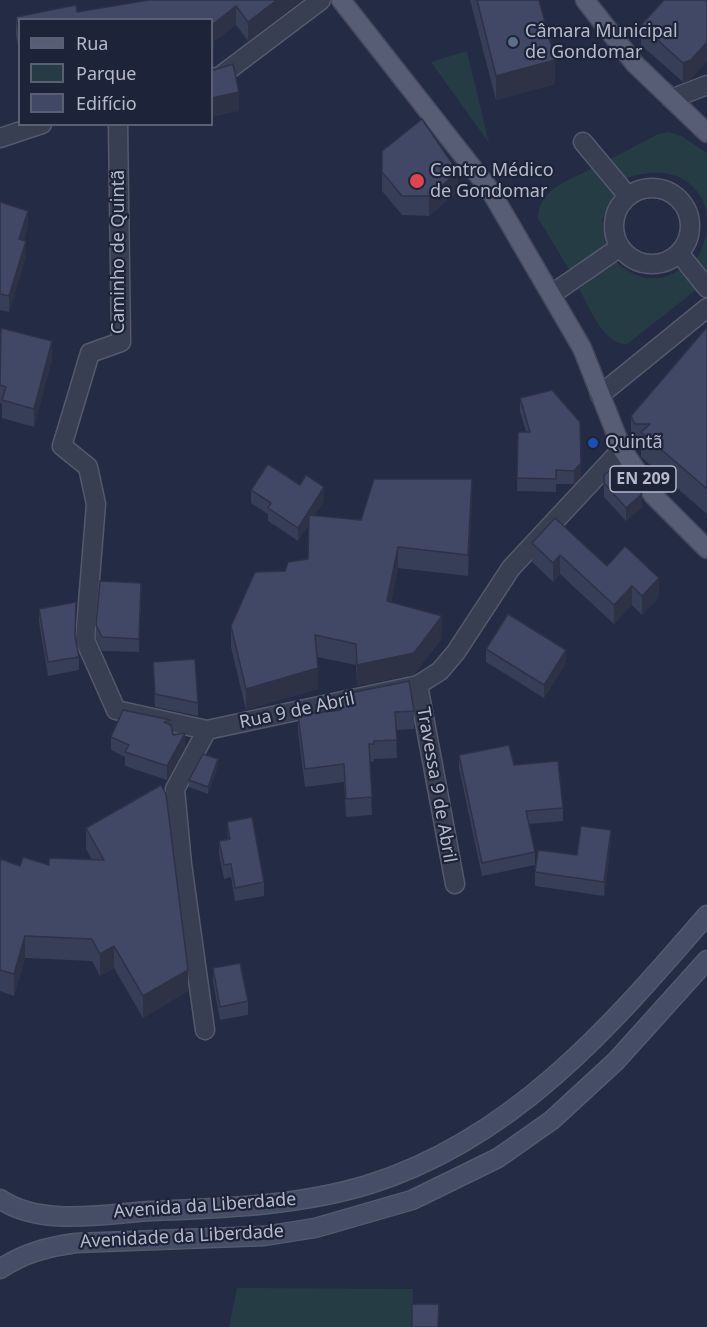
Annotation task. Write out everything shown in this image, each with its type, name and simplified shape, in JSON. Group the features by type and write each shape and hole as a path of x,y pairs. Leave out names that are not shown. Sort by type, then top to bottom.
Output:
{"main road":[{"name":"EN 209","path":"341,0 490,190 582,348 622,449 653,495 707,549"},
{"path":"585,0 636,64 707,134"},
{"name":"Avenida da Liberdade","path":"0,1199 13,1208 53,1215 243,1207 337,1192 368,1184 411,1167 464,1142 536,1094 598,1038 707,915"},
{"name":"Avenidade da Liberdade","path":"0,1269 20,1255 49,1247 76,1243 264,1236 315,1228 412,1200 498,1158 552,1120 616,1061 707,960"}],"street":[{"path":"213,78 219,77 321,0"},
{"path":"671,99 707,85"},
{"path":"0,138 36,126"},
{"name":"Caminho de Quintã","path":"118,126 121,342 90,353 62,446 87,467 96,504 85,639 116,710 207,730"},
{"path":"583,142 628,196"},
{"path":"646,188 659,188 680,201 690,223 689,236 679,253 665,262 653,265 640,263 629,257 620,247 613,223 617,211 628,196 646,188"},
{"path":"552,294 620,247"},
{"path":"679,253 707,288"},
{"path":"600,395 707,308"},
{"name":"Rua 9 de Abril","path":"207,730 418,685 440,671 456,652 511,568 622,449"},
{"name":"Travessa 9 de Abril","path":"418,685 455,884"},
{"path":"205,1030 182,864 175,789 207,730"}],"green space":[{"path":"467,52 489,143 431,62"},
{"path":"669,132 681,136 707,153 707,213 702,199 686,181 663,173 637,175 624,179 607,161 658,134"},
{"path":"593,168 614,194 602,220 607,248 570,271 538,218 539,208 549,193 565,181"},
{"path":"707,232 707,277 693,262 700,254"},
{"path":"615,261 630,272 646,278 663,277 679,270 696,290 627,344 619,343 611,339 598,324 579,289"},
{"path":"237,1288 413,1289 413,1327 229,1327"}],"building":[{"path":"149,0 277,0 248,22 236,6 213,24 213,18 18,18 18,26 16,17 76,5 77,12"},
{"name":"Câmara Municipal de Gondomar","path":"477,0 539,0 555,60 496,76"},
{"path":"664,0 707,0 707,42 691,60 683,63 641,25"},
{"path":"233,64 239,92 213,98 214,70"},
{"name":"Centro Médico de Gondomar","path":"422,119 458,172 429,196 402,196 382,172 382,151"},
{"path":"0,202 28,211 19,239 26,241 9,296 0,294"},
{"path":"707,327 707,489 641,432 650,424 635,424 631,416"},
{"path":"1,328 52,341 34,409 2,400 6,387 0,385"},
{"path":"552,390 580,422 581,463 574,471 556,470 556,479 517,478 518,432 530,432 520,398"},
{"path":"268,464 300,485 306,475 324,487 298,528 268,508 271,503 251,490"},
{"path":"617,465 642,494 626,508 604,483 604,475"},
{"path":"374,479 472,479 468,555 398,547 387,601 442,616 414,653 357,665 356,644 315,635 318,668 246,689 231,626 255,572 285,571 288,562 308,559 309,515 361,520"},
{"path":"555,518 607,566 625,546 659,578 642,596 632,586 614,605 560,555 553,563 532,543"},
{"path":"100,581 141,583 139,639 102,637 96,625"},
{"path":"76,602 75,636 79,657 48,662 39,609"},
{"path":"508,614 566,650 544,685 486,649"},
{"path":"195,659 198,703 155,694 153,662"},
{"path":"409,681 414,711 395,712 397,740 374,741 374,744 369,744 372,797 346,799 344,764 305,769 298,715 341,710 340,695"},
{"path":"123,710 171,720 164,722 171,725 173,735 185,733 167,766 125,752 129,745 111,737"},
{"path":"509,745 514,765 558,761 563,808 526,811 535,852 482,863 459,755"},
{"path":"203,754 218,759 208,787 189,780"},
{"path":"161,785 166,794 188,970 143,996 114,946 100,954 92,939 25,936 14,974 0,970 1,859 20,866 23,857 49,865 49,858 104,860 86,828"},
{"path":"252,817 264,882 235,888 231,864 224,865 219,841 230,839 227,822"},
{"path":"581,826 611,830 604,882 535,872 538,850 577,855"},
{"path":"240,963 248,1001 220,1007 213,968"},
{"path":"412,1304 439,1304 438,1327 412,1327"}],"place":[{"name":"Câmara Municipal de Gondomar","path":"513,42"},
{"name":"Centro Médico de Gondomar","path":"417,181"},
{"name":"Quintã","path":"593,443"}]}
